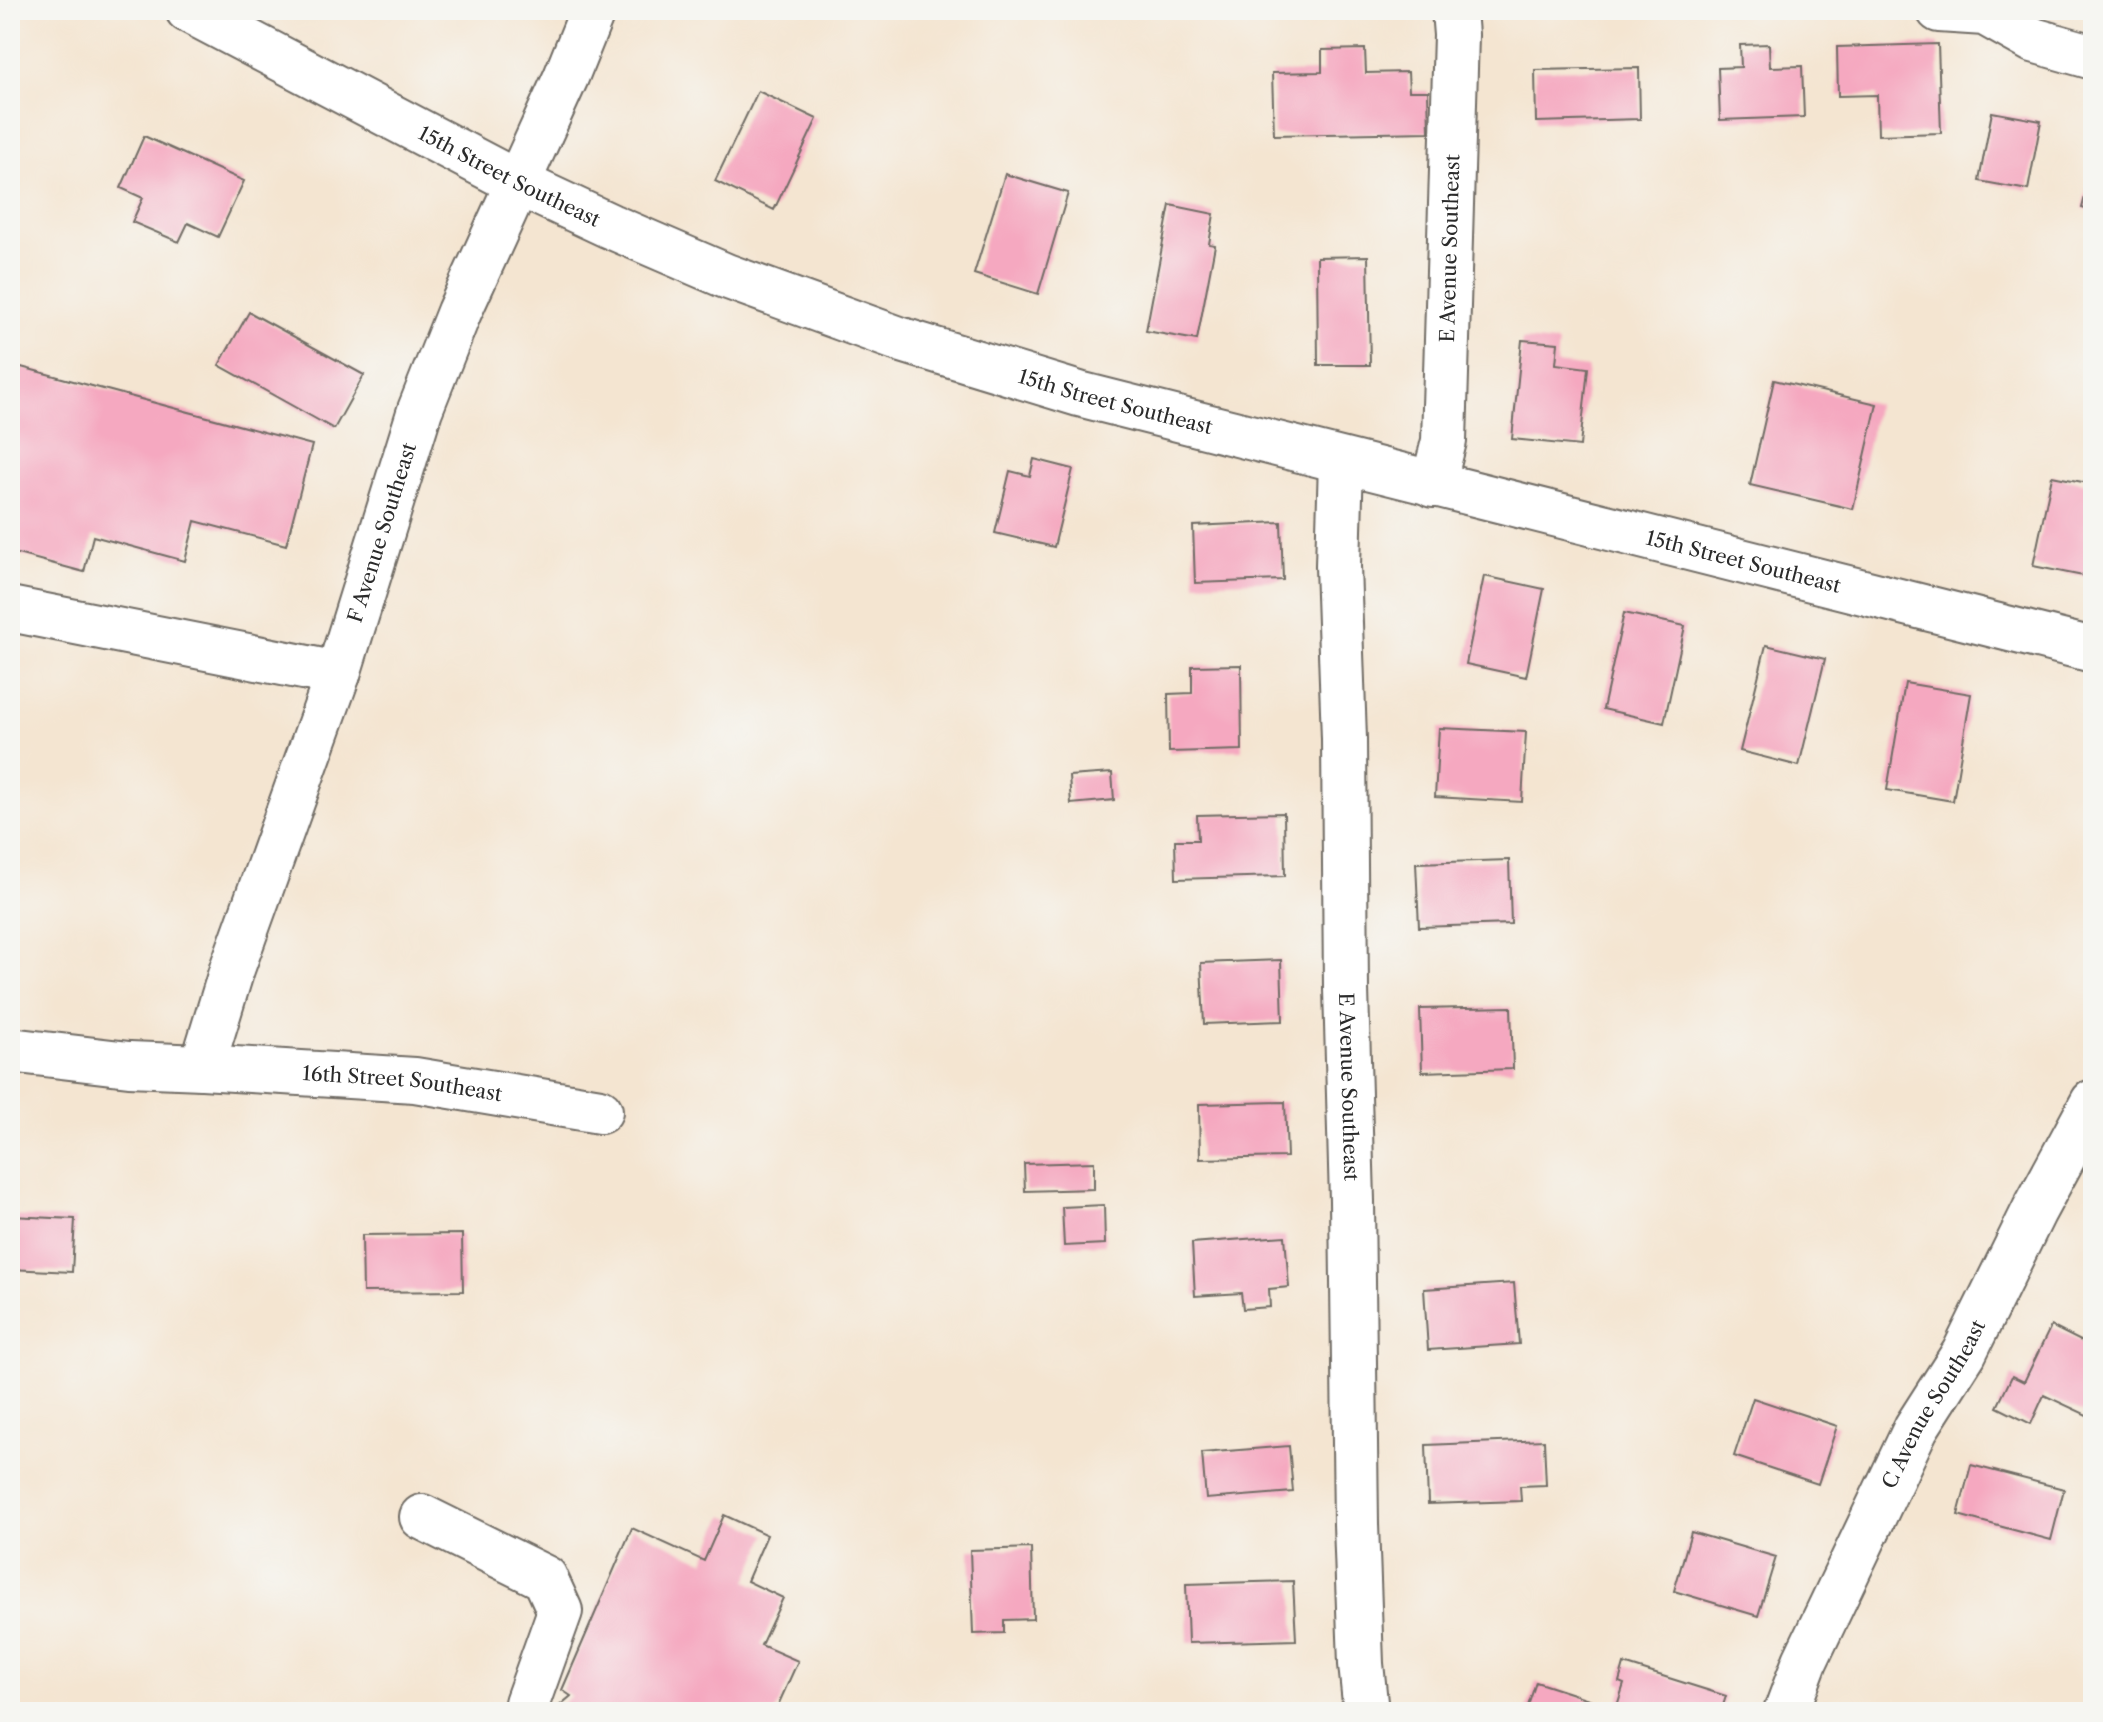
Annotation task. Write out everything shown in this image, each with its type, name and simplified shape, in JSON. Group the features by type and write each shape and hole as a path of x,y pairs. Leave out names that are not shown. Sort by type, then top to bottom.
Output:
{"street":[{"name":"15th Street Southeast","path":"188,10 518,183 610,226 726,276 899,339 1079,394 2093,650"},
{"name":"F Avenue Southeast","path":"202,1067 232,969 338,674 420,410 459,312 566,77 593,10"},
{"name":"E Avenue Southeast","path":"1433,485 1444,441 1456,35 1454,10"},
{"path":"1939,10 1986,12 2033,40 2093,57"},
{"name":"E Avenue Southeast","path":"1341,461 1338,566 1344,739 1356,1524 1361,1664 1366,1712"},
{"path":"10,609 338,674"},
{"name":"16th Street Southeast","path":"10,1050 129,1064 415,1080 600,1111"},
{"name":"C Avenue Southeast","path":"1786,1712 1805,1661 1916,1428 1964,1353 2034,1211 2093,1102"},
{"path":"422,1517 545,1578 560,1611 527,1703"}],"building":[{"path":"1769,44 1770,67 1802,66 1804,117 1720,120 1718,68 1741,67 1740,45"},
{"path":"1938,44 1941,133 1878,135 1877,95 1838,96 1837,47"},
{"path":"1365,49 1366,73 1408,72 1409,91 1428,91 1429,132 1274,135 1272,73 1322,72 1322,50"},
{"path":"1639,68 1640,119 1536,122 1535,70"},
{"path":"758,91 817,119 774,210 715,181"},
{"path":"1992,112 2041,121 2028,190 1979,181"},
{"path":"144,136 244,181 218,237 188,223 179,242 132,222 143,198 121,188"},
{"path":"2093,170 2093,211 2082,208"},
{"path":"1005,174 1068,193 1038,294 974,274"},
{"path":"1170,205 1214,214 1209,244 1215,245 1197,340 1146,331"},
{"path":"1368,256 1370,365 1318,365 1317,257"},
{"path":"249,312 364,375 334,429 219,365"},
{"path":"1522,340 1558,343 1556,364 1588,368 1580,446 1512,439"},
{"path":"10,364 312,445 286,545 195,521 185,561 93,536 84,572 10,552"},
{"path":"1774,380 1877,404 1853,509 1750,485"},
{"path":"1034,459 1073,469 1054,547 995,533 1010,471 1030,476"},
{"path":"2052,476 2093,484 2093,578 2033,566"},
{"path":"1281,522 1283,580 1195,583 1193,526"},
{"path":"1484,576 1544,589 1526,677 1466,664"},
{"path":"1624,613 1685,626 1664,723 1603,709"},
{"path":"1766,645 1825,659 1799,766 1740,751"},
{"path":"1241,665 1242,750 1169,752 1168,694 1192,693 1192,666"},
{"path":"1905,683 1971,694 1953,801 1887,790"},
{"path":"1439,728 1526,732 1522,802 1435,797"},
{"path":"1112,773 1114,800 1071,804 1069,776"},
{"path":"1284,813 1285,876 1176,879 1175,840 1198,840 1197,815"},
{"path":"1509,860 1511,924 1419,927 1416,863"},
{"path":"1281,960 1283,1021 1204,1024 1201,963"},
{"path":"1511,1007 1513,1069 1422,1072 1420,1009"},
{"path":"1285,1102 1287,1157 1200,1159 1199,1104"},
{"path":"1094,1162 1094,1189 1025,1191 1024,1164"},
{"path":"1104,1205 1105,1244 1064,1246 1062,1207"},
{"path":"10,1216 75,1219 72,1272 10,1269"},
{"path":"462,1234 463,1291 363,1292 362,1235"},
{"path":"1285,1236 1289,1287 1269,1289 1270,1307 1243,1309 1241,1293 1195,1296 1192,1243"},
{"path":"1514,1283 1519,1344 1428,1350 1424,1289"},
{"path":"2051,1326 2093,1347 2093,1418 2044,1395 2031,1424 1997,1407 2012,1376 2024,1382"},
{"path":"1753,1398 1837,1426 1818,1484 1734,1456"},
{"path":"1544,1440 1546,1485 1520,1486 1521,1501 1428,1504 1426,1445"},
{"path":"1289,1446 1293,1492 1206,1499 1202,1453"},
{"path":"1971,1465 2064,1489 2051,1540 1958,1515"},
{"path":"724,1515 767,1535 747,1581 783,1598 761,1645 798,1661 775,1712 552,1712 571,1696 562,1690 632,1528 704,1561"},
{"path":"1691,1532 1776,1557 1758,1616 1674,1591"},
{"path":"1031,1548 1033,1619 1004,1620 1004,1633 973,1634 970,1550"},
{"path":"1293,1581 1296,1640 1188,1643 1186,1584"},
{"path":"1624,1664 1726,1696 1721,1712 1615,1712 1624,1684 1619,1682"},
{"path":"1536,1682 1604,1704 1602,1712 1526,1712"}]}
